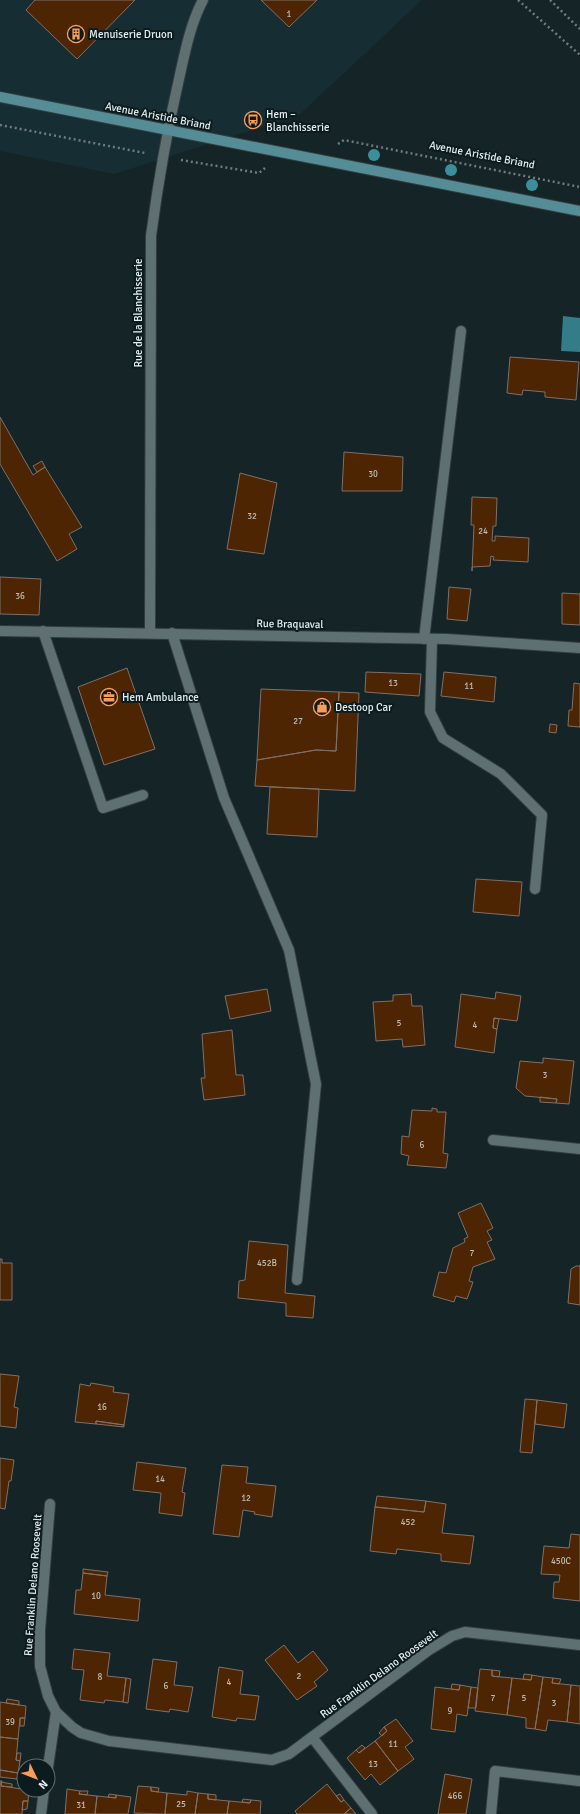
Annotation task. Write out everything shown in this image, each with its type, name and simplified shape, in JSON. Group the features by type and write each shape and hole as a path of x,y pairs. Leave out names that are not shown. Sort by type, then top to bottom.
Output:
{"main road":[{"name":"Avenue Aristide Briand","path":"0,97 580,211"}],"street":[{"name":"Rue de la Blanchisserie","path":"150,633 150,236 159,176 188,38 203,0"},
{"path":"461,331 428,639 430,712 442,738 501,774 542,815 535,889"},
{"name":"Rue Braquaval","path":"0,630 428,639 580,648"},
{"path":"43,631 102,808 142,795"},
{"path":"172,633 224,798 289,950 316,1084 297,1280"},
{"path":"493,1140 580,1149"},
{"name":"Rue Franklin Delano Roosevelt","path":"50,1504 40,1630 40,1666 48,1696 56,1712 81,1733 110,1741 272,1760 289,1754 429,1650 452,1636 465,1632 580,1646"},
{"path":"49,1758 56,1712"},
{"path":"312,1737 372,1814"},
{"path":"491,1814 495,1770 580,1781"},
{"path":"41,1814 43,1798"}],"path":[{"path":"518,0 580,55"},
{"path":"550,0 580,29"},
{"name":"Avenue Aristide Briand","path":"312,159 344,140 580,187"}],"shaded area":[{"path":"0,0 422,0 299,115 114,174 0,151"}],"water":[{"path":"563,316 580,318 580,352 561,351"}],"building":[{"name":"Menuiserie Druon","path":"35,0 135,0 77,59 26,10"},
{"path":"261,0 317,0 289,27"},
{"path":"510,357 579,362 576,400 545,397 545,392 523,390 522,395 507,393"},
{"path":"0,417 33,475 45,467 82,527 69,534 77,549 57,561 0,464"},
{"path":"344,452 403,457 402,491 342,491"},
{"path":"42,461 45,467 37,472 33,466"},
{"path":"240,473 277,483 264,554 227,549"},
{"path":"472,497 497,498 496,526 493,526 492,541 495,541 495,536 529,538 528,562 493,560 494,557 491,556 490,566 472,567 474,525 471,525"},
{"path":"0,577 41,579 39,615 0,614"},
{"path":"449,587 471,589 467,621 447,619"},
{"path":"562,593 580,594 580,625 562,624"},
{"path":"127,668 155,749 104,765 78,687"},
{"path":"366,672 421,674 419,696 365,692"},
{"path":"444,672 496,677 494,702 441,696"},
{"path":"574,683 580,684 580,727 568,726 569,710 572,710"},
{"path":"261,689 339,692 336,751 316,750 257,760"},
{"path":"339,692 359,693 355,791 255,786 257,760 316,750 336,751"},
{"path":"550,724 557,725 556,733 549,732"},
{"path":"270,787 319,789 317,837 267,834"},
{"path":"476,879 522,882 519,916 473,912"},
{"path":"267,989 271,1011 230,1019 225,996"},
{"path":"496,992 521,996 517,1021 494,1018 493,1028 497,1029 494,1053 455,1047 461,994 495,999"},
{"path":"411,994 412,1006 422,1006 425,1045 403,1047 402,1039 376,1041 373,1002 393,1001 393,995"},
{"path":"494,1018 499,1019 497,1029 493,1028"},
{"path":"232,1030 236,1075 243,1075 245,1095 204,1100 201,1078 205,1078 202,1034"},
{"path":"543,1058 574,1061 569,1104 556,1103 557,1099 525,1096 516,1088 520,1061 543,1063"},
{"path":"540,1097 557,1099 556,1103 540,1102"},
{"path":"432,1108 437,1109 437,1112 446,1112 443,1153 448,1154 446,1168 407,1165 409,1156 401,1154 402,1136 409,1137 412,1110 432,1111"},
{"path":"481,1203 493,1228 487,1231 492,1240 487,1242 495,1259 473,1267 469,1281 473,1282 467,1299 456,1296 454,1302 433,1296 439,1272 446,1273 453,1248 465,1242 464,1239 468,1237 458,1213"},
{"path":"249,1241 288,1245 285,1293 315,1296 313,1318 286,1316 286,1303 238,1298 239,1281 245,1280"},
{"path":"0,1259 2,1259 2,1263 12,1263 12,1300 0,1300"},
{"path":"576,1266 580,1266 580,1305 568,1303 571,1269"},
{"path":"0,1374 19,1376 14,1407 18,1408 16,1428 0,1426"},
{"path":"91,1383 114,1387 113,1392 129,1394 124,1425 96,1421 96,1424 75,1422 80,1384 90,1386"},
{"path":"525,1399 537,1400 532,1453 520,1452"},
{"path":"537,1400 567,1404 564,1428 535,1424"},
{"path":"96,1421 124,1425 124,1427 96,1424"},
{"path":"0,1458 14,1460 5,1509 0,1508"},
{"path":"137,1462 186,1468 182,1492 185,1493 182,1516 159,1513 161,1493 133,1490"},
{"path":"222,1465 248,1467 246,1483 276,1486 272,1517 254,1514 255,1512 243,1510 239,1537 213,1534"},
{"path":"377,1496 426,1501 424,1512 375,1507"},
{"path":"426,1501 446,1504 442,1533 474,1536 470,1564 441,1561 441,1554 397,1549 396,1554 370,1551 375,1507 424,1512"},
{"path":"571,1534 580,1535 580,1601 553,1598 554,1582 559,1582 560,1575 541,1574 544,1546 569,1548"},
{"path":"83,1569 108,1572 107,1576 83,1573"},
{"path":"83,1573 107,1576 105,1595 140,1599 138,1621 74,1614 76,1590 81,1590"},
{"path":"284,1645 298,1663 313,1651 328,1670 314,1682 317,1686 297,1700 265,1660"},
{"path":"74,1649 110,1653 107,1676 126,1678 123,1702 105,1700 104,1703 80,1700 84,1670 72,1669"},
{"path":"153,1659 177,1662 174,1685 193,1687 188,1712 170,1709 169,1712 146,1709"},
{"path":"219,1667 243,1671 240,1694 259,1696 255,1720 237,1718 236,1721 212,1717"},
{"path":"480,1669 492,1670 492,1676 512,1678 507,1715 475,1711"},
{"path":"492,1670 500,1671 499,1677 492,1676"},
{"path":"524,1674 532,1675 531,1680 523,1679"},
{"path":"532,1675 543,1677 535,1729 526,1728 526,1718 507,1715 512,1678 531,1680"},
{"path":"543,1677 553,1678 552,1683 571,1685 567,1722 548,1720 546,1731 535,1729"},
{"path":"126,1678 131,1679 128,1703 123,1702"},
{"path":"553,1678 561,1679 559,1684 552,1683"},
{"path":"452,1684 460,1685 459,1690 451,1689"},
{"path":"460,1685 471,1687 467,1716 457,1714 455,1732 431,1729 435,1687 459,1690"},
{"path":"571,1685 580,1686 580,1724 567,1722"},
{"path":"471,1687 478,1688 476,1708 468,1708"},
{"path":"7,1699 19,1701 19,1705 6,1703"},
{"path":"0,1702 26,1706 25,1718 20,1718 18,1739 0,1737"},
{"path":"20,1718 25,1718 24,1726 20,1726"},
{"path":"396,1719 413,1741 405,1747 414,1759 398,1771 375,1741 387,1731 384,1727"},
{"path":"384,1727 387,1731 382,1736 379,1733"},
{"path":"0,1737 18,1739 16,1773 0,1770"},
{"path":"375,1741 398,1771 380,1785 371,1774 365,1780 347,1758 356,1750 359,1753"},
{"path":"362,1745 365,1748 359,1753 356,1750"},
{"path":"17,1753 21,1753 20,1758 16,1758"},
{"path":"0,1770 16,1773 16,1779 0,1777"},
{"path":"445,1774 472,1779 466,1814 438,1814"},
{"path":"0,1781 2,1781 1,1786 16,1788 16,1798 28,1798 28,1801 23,1801 22,1814 0,1814"},
{"path":"1,1782 12,1784 12,1787 1,1786"},
{"path":"327,1784 341,1802 344,1800 351,1808 344,1814 297,1814 295,1811"},
{"path":"138,1786 151,1787 151,1791 167,1793 165,1814 134,1813"},
{"path":"151,1787 159,1788 158,1792 151,1791"},
{"path":"67,1789 80,1791 79,1794 97,1796 95,1814 65,1814"},
{"path":"80,1791 88,1791 87,1795 79,1794"},
{"path":"187,1791 198,1793 195,1814 165,1814 167,1793 187,1795"},
{"path":"198,1793 208,1794 208,1799 229,1801 227,1814 195,1814"},
{"path":"109,1794 116,1795 116,1798 108,1797"},
{"path":"208,1794 216,1795 216,1800 208,1799"},
{"path":"340,1794 344,1800 341,1802 336,1796"},
{"path":"116,1795 131,1797 128,1814 95,1814 97,1796 116,1798"},
{"path":"243,1799 251,1800 250,1803 242,1802"},
{"path":"251,1800 261,1801 260,1814 227,1814 229,1801 250,1803"},
{"path":"23,1801 28,1801 27,1809 22,1810"},
{"path":"351,1808 356,1814 344,1814"}],"place":[{"name":"Menuiserie Druon","path":"76,34"},
{"name":"Hem – Blanchisserie","path":"253,120"},
{"name":"Hem Ambulance","path":"109,697"},
{"name":"Destoop Car","path":"322,707"}]}
